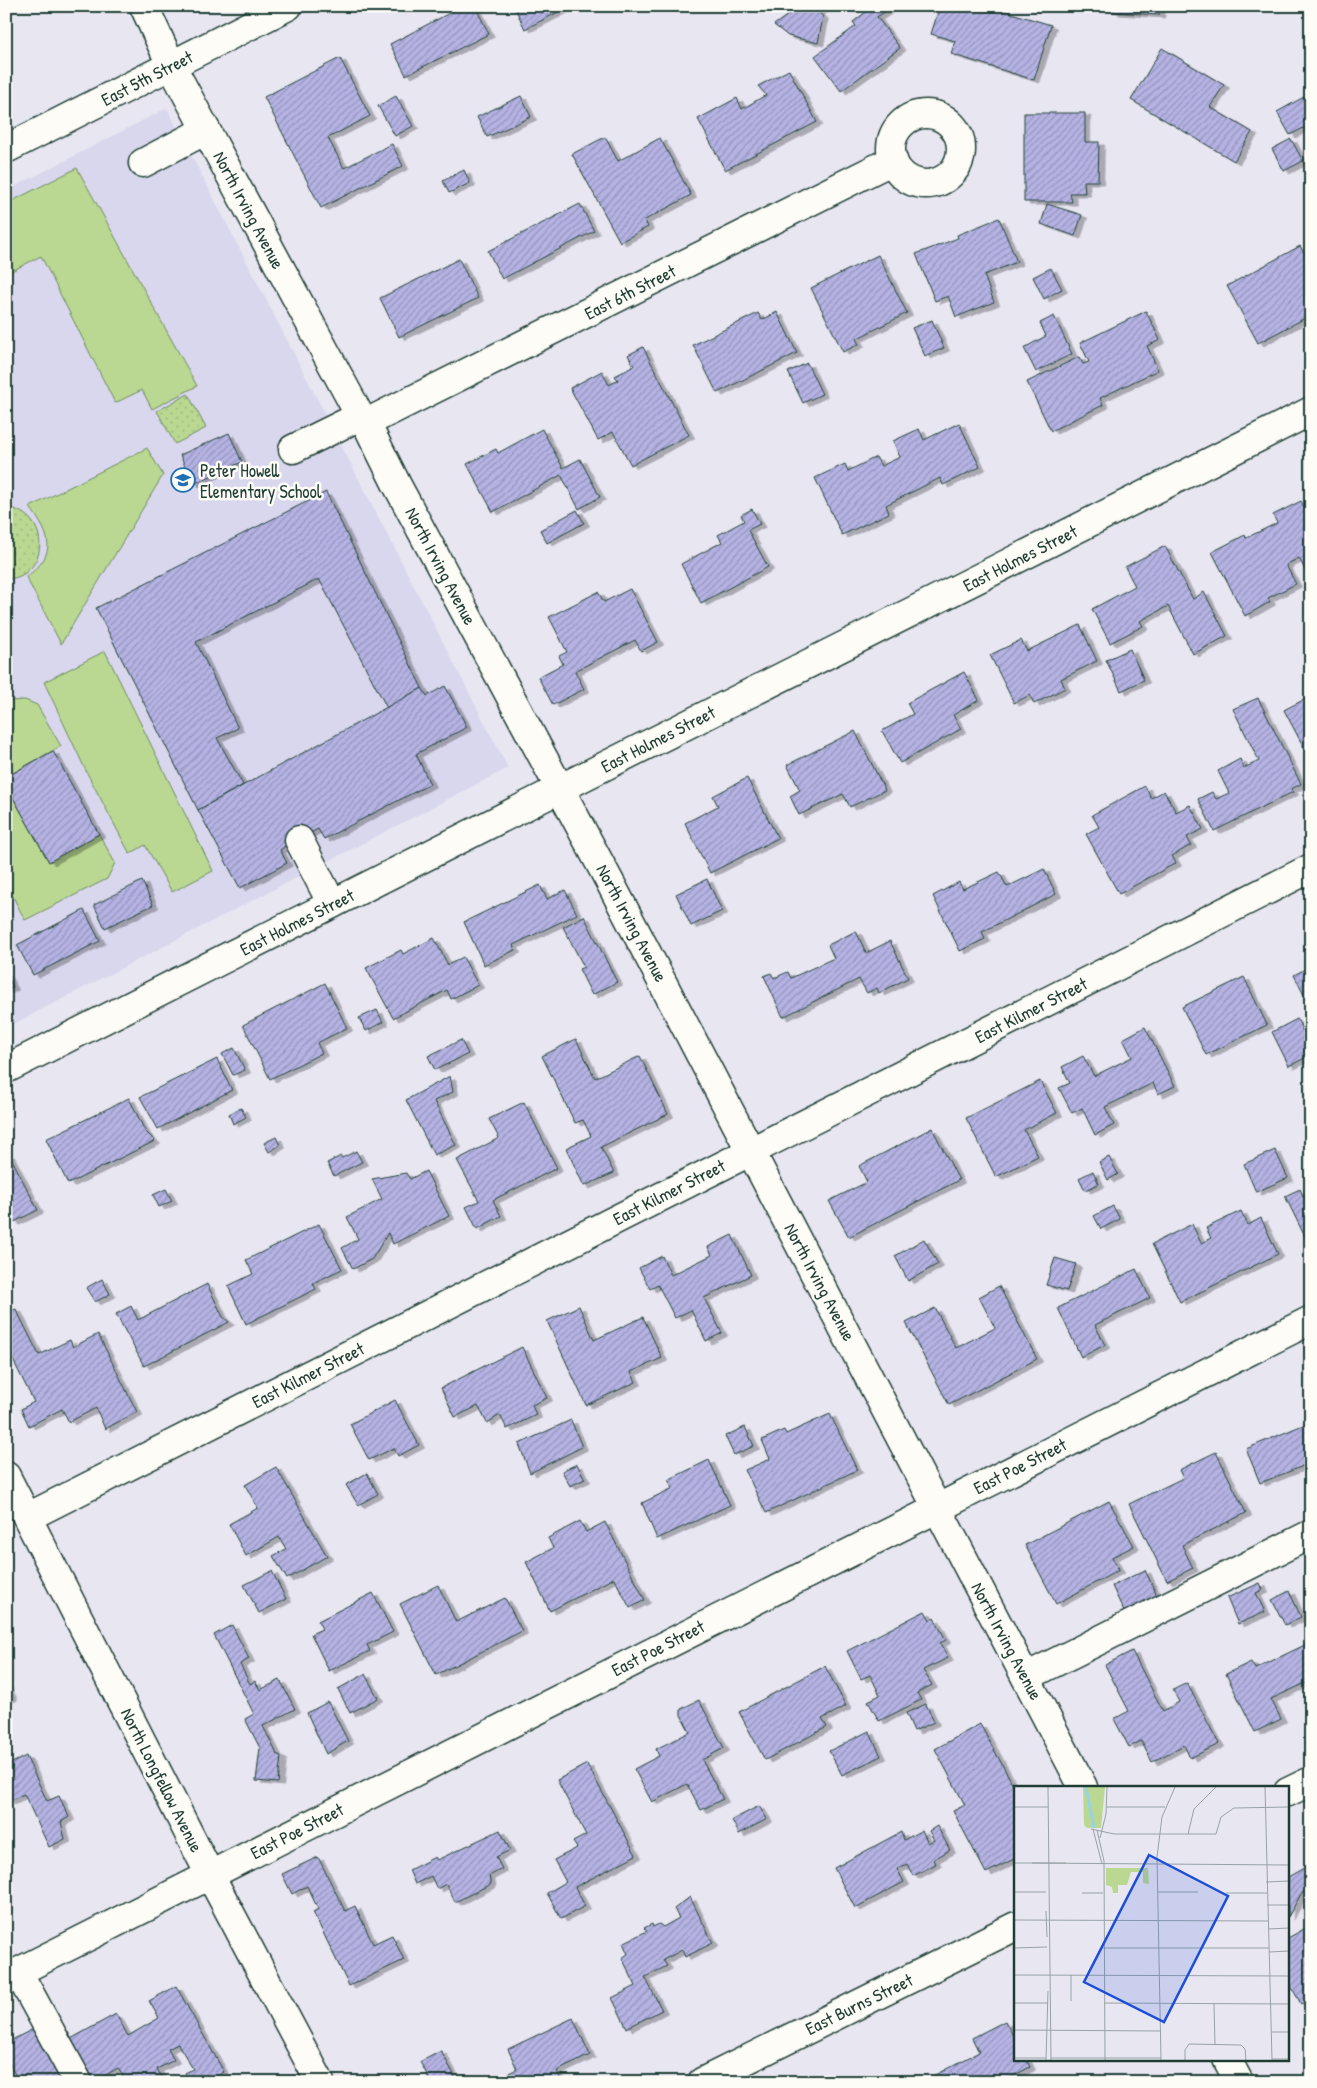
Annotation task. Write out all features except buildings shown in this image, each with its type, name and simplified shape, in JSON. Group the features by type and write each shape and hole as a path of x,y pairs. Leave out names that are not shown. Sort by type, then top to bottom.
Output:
{"street":[{"name":"North Irving Avenue","path":"144,6 171,66 363,419 560,788 1082,1786"},
{"name":"East 5th Street","path":"6,149 288,6"},
{"path":"143,163 206,130"},
{"name":"East 6th Street","path":"293,449 363,419 893,160"},
{"name":"East Holmes Street","path":"6,1069 1311,411"},
{"path":"300,840 332,904"},
{"name":"East Kilmer Street","path":"15,1499 751,1150 1311,868"},
{"name":"East Poe Street","path":"12,1975 1311,1320"},
{"name":"North Longfellow Avenue","path":"15,1499 210,1875 320,2082"},
{"path":"1026,1677 1311,1534"},
{"path":"1290,1791 1311,1781"},
{"name":"East Burns Street","path":"702,2082 1014,1927"},
{"path":"12,1975 78,2082"},
{"path":"1228,2060 1239,2082"}],"shaded area":[{"name":"Peter Howell Elementary School","path":"167,108 508,768 6,1028 6,191"}],"green space":[{"path":"77,168 197,386 152,409 142,390 115,403 41,256 6,274 6,204"},
{"path":"188,394 206,428 175,444 157,411"},
{"path":"147,448 163,475 61,644 26,577 43,560 48,544 43,527 30,507"},
{"path":"6,507 22,512 32,521 38,533 40,546 37,558 30,568 20,576 6,579"},
{"path":"105,651 213,871 172,892 145,845 130,854 87,773 44,682"},
{"path":"25,700 37,705 61,746 6,777 6,703 9,701"},
{"path":"6,785 49,862 99,834 115,863 107,879 25,920 6,883"}],"place":[{"name":"Peter Howell Elementary School","path":"183,480"}]}
